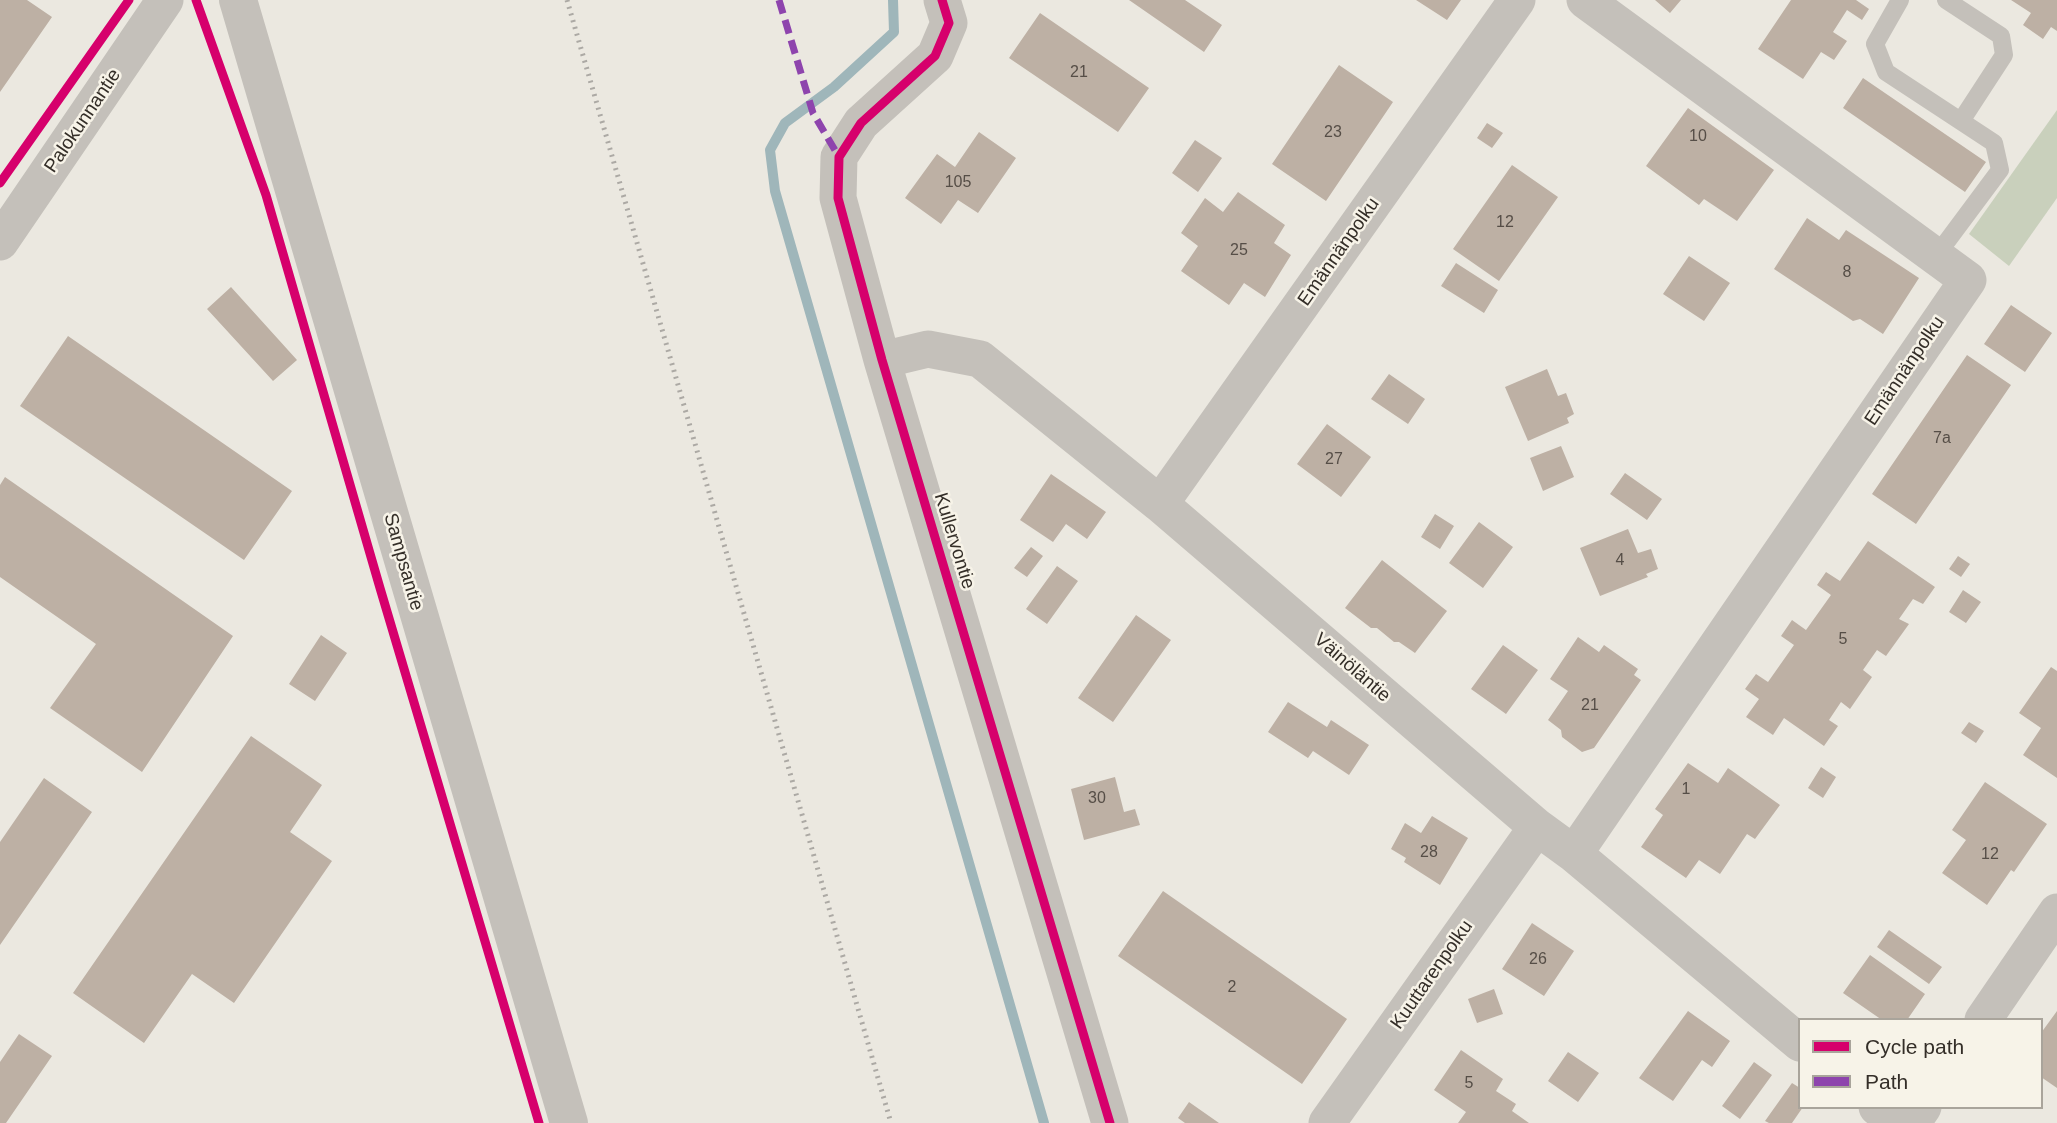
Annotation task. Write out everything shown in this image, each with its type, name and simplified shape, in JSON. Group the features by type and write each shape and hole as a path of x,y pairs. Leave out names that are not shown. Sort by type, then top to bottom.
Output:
{"street":[{"name":"Palokunnantie","path":"0,243 165,0"},
{"name":"Sampsantie","path":"238,0 569,1123"},
{"name":"Kullervontie","path":"942,0 949,23 935,56 861,124 839,157 838,198 882,360 1110,1123"},
{"name":"Emännänpolku","path":"1160,504 1517,0"},
{"name":"Emännänpolku","path":"1574,854 1968,279 1585,0"},
{"name":"Väinöläntie","path":"882,360 928,349 980,359 1160,504 1537,827 1574,854 1798,1041"},
{"name":"Kuuttarenpolku","path":"1327,1123 1537,827"},
{"path":"1984,1018 2057,912"},
{"path":"1879,1109 1896,1123"}],"lane":[{"path":"1900,0 1875,44 1886,72 1994,144 2000,170 1936,256"},
{"path":"1946,0 2001,36 2004,55 1961,121"}],"green space":[{"path":"2057,110 2057,198 2009,266 1969,234"}],"building":[{"path":"0,0 27,0 52,17 0,92"},
{"path":"1129,0 1185,0 1222,25 1204,52"},
{"path":"1416,0 1461,0 1447,20"},
{"path":"1655,0 1681,0 1670,13"},
{"path":"1791,0 1856,0 1869,9 1862,20 1847,10 1833,32 1847,41 1834,60 1821,52 1803,79 1758,49"},
{"path":"2011,0 2057,0 2057,31 2051,27 2043,39 2023,25 2031,13"},
{"path":"1040,13 1149,88 1118,132 1009,58"},
{"path":"1339,65 1393,102 1326,201 1272,164"},
{"path":"1863,78 1986,162 1965,192 1843,108"},
{"path":"1688,108 1774,170 1737,221 1704,199 1699,205 1646,166"},
{"path":"1487,123 1503,133 1492,148 1477,138"},
{"path":"979,132 1016,158 978,213 958,200 941,224 905,198 937,154 955,167"},
{"path":"1195,140 1222,158 1198,192 1172,173"},
{"path":"1512,165 1558,197 1499,281 1453,249"},
{"path":"1238,192 1285,225 1274,243 1291,255 1265,297 1244,283 1229,305 1181,271 1198,246 1181,233 1205,198 1223,212"},
{"path":"1807,218 1839,240 1846,230 1919,278 1883,334 1860,319 1853,321 1774,269"},
{"path":"1689,256 1730,283 1704,321 1663,294"},
{"path":"1456,263 1498,290 1484,313 1441,286"},
{"path":"231,287 297,360 273,381 207,309"},
{"path":"2011,305 2052,333 2025,372 1984,344"},
{"path":"68,336 292,491 244,560 20,406"},
{"path":"1967,355 2011,385 1916,524 1872,494"},
{"path":"1547,369 1558,396 1566,393 1574,414 1567,418 1569,423 1528,441 1505,387"},
{"path":"1389,374 1425,399 1408,424 1371,399"},
{"path":"1327,424 1371,457 1341,497 1297,464"},
{"path":"1561,446 1574,477 1543,491 1530,458"},
{"path":"1625,473 1662,499 1647,520 1610,494"},
{"path":"1051,474 1106,512 1087,539 1066,524 1053,542 1020,520"},
{"path":"5,477 233,636 142,772 50,708 96,644 0,577 0,485"},
{"path":"1435,514 1454,526 1440,549 1421,537"},
{"path":"1479,522 1513,547 1483,588 1449,563"},
{"path":"1628,529 1638,553 1651,549 1658,569 1646,574 1648,577 1600,596 1580,548"},
{"path":"1868,541 1935,587 1923,604 1913,599 1899,619 1909,624 1886,656 1877,650 1863,670 1872,677 1850,709 1841,702 1829,720 1838,726 1824,746 1784,718 1773,735 1746,717 1759,699 1745,689 1756,674 1768,682 1794,645 1781,636 1792,620 1806,630 1831,595 1817,585 1826,572 1840,581"},
{"path":"1031,547 1043,556 1027,577 1014,568"},
{"path":"1958,556 1970,564 1961,577 1949,569"},
{"path":"1382,560 1447,611 1415,653 1399,642 1394,642 1377,628 1371,628 1345,608"},
{"path":"1057,566 1078,581 1047,624 1026,609"},
{"path":"1963,590 1981,602 1966,623 1949,612"},
{"path":"1136,615 1171,640 1113,722 1078,698"},
{"path":"321,635 347,653 315,701 289,684"},
{"path":"1578,637 1599,652 1604,645 1638,669 1634,675 1641,680 1594,748 1582,752 1562,737 1561,730 1548,720 1568,691 1550,679"},
{"path":"1503,645 1538,670 1506,714 1471,689"},
{"path":"2051,667 2057,671 2057,778 2023,755 2041,728 2019,713"},
{"path":"1288,702 1327,727 1331,720 1369,745 1349,775 1313,751 1308,758 1268,732"},
{"path":"1969,722 1984,731 1976,743 1961,733"},
{"path":"251,736 322,785 290,832 332,861 234,1003 192,974 144,1043 73,993"},
{"path":"1688,763 1718,783 1728,768 1780,805 1755,839 1747,834 1720,874 1699,860 1686,878 1641,847 1663,815 1655,809"},
{"path":"1821,767 1836,777 1823,798 1808,788"},
{"path":"1115,777 1124,812 1135,809 1140,825 1084,840 1071,789"},
{"path":"44,778 92,812 0,945 0,842"},
{"path":"1985,782 2047,824 1987,905 1942,873 1966,840 1952,830"},
{"path":"1432,816 1468,838 1440,885 1404,862 1406,858 1391,849 1405,823 1421,833"},
{"path":"1163,891 1347,1019 1302,1084 1118,956"},
{"path":"1532,923 1574,951 1544,996 1502,969"},
{"path":"1889,930 1942,967 1929,984 1877,947"},
{"path":"1870,955 1925,994 1908,1018 1879,1018 1843,993"},
{"path":"1494,989 1503,1014 1477,1023 1468,999"},
{"path":"1688,1011 1730,1041 1712,1067 1702,1060 1673,1101 1639,1078"},
{"path":"2057,1011 2057,1088 2043,1078 2043,1030"},
{"path":"19,1034 52,1056 6,1123 0,1123 0,1062"},
{"path":"1461,1050 1503,1079 1496,1091 1516,1104 1512,1111 1529,1123 1458,1123 1466,1112 1434,1090"},
{"path":"1568,1052 1599,1073 1578,1102 1548,1081"},
{"path":"1754,1062 1772,1075 1740,1119 1722,1106"},
{"path":"1792,1083 1798,1087 1798,1109 1802,1109 1792,1123 1765,1121"},
{"path":"1189,1102 1219,1123 1185,1123 1178,1118"}],"waterway":[{"path":"893,0 894,32 834,87 785,123 770,150 775,191 1044,1123"}],"railway":[{"path":"567,0 891,1123"}],"marked path":[{"path":"779,0 813,113 839,157"}],"cycle path":[{"path":"0,183 129,0"},
{"path":"196,0 266,195 539,1123"},
{"path":"942,0 949,23 935,56 861,123 839,157 838,198 882,360 1110,1123"}]}
